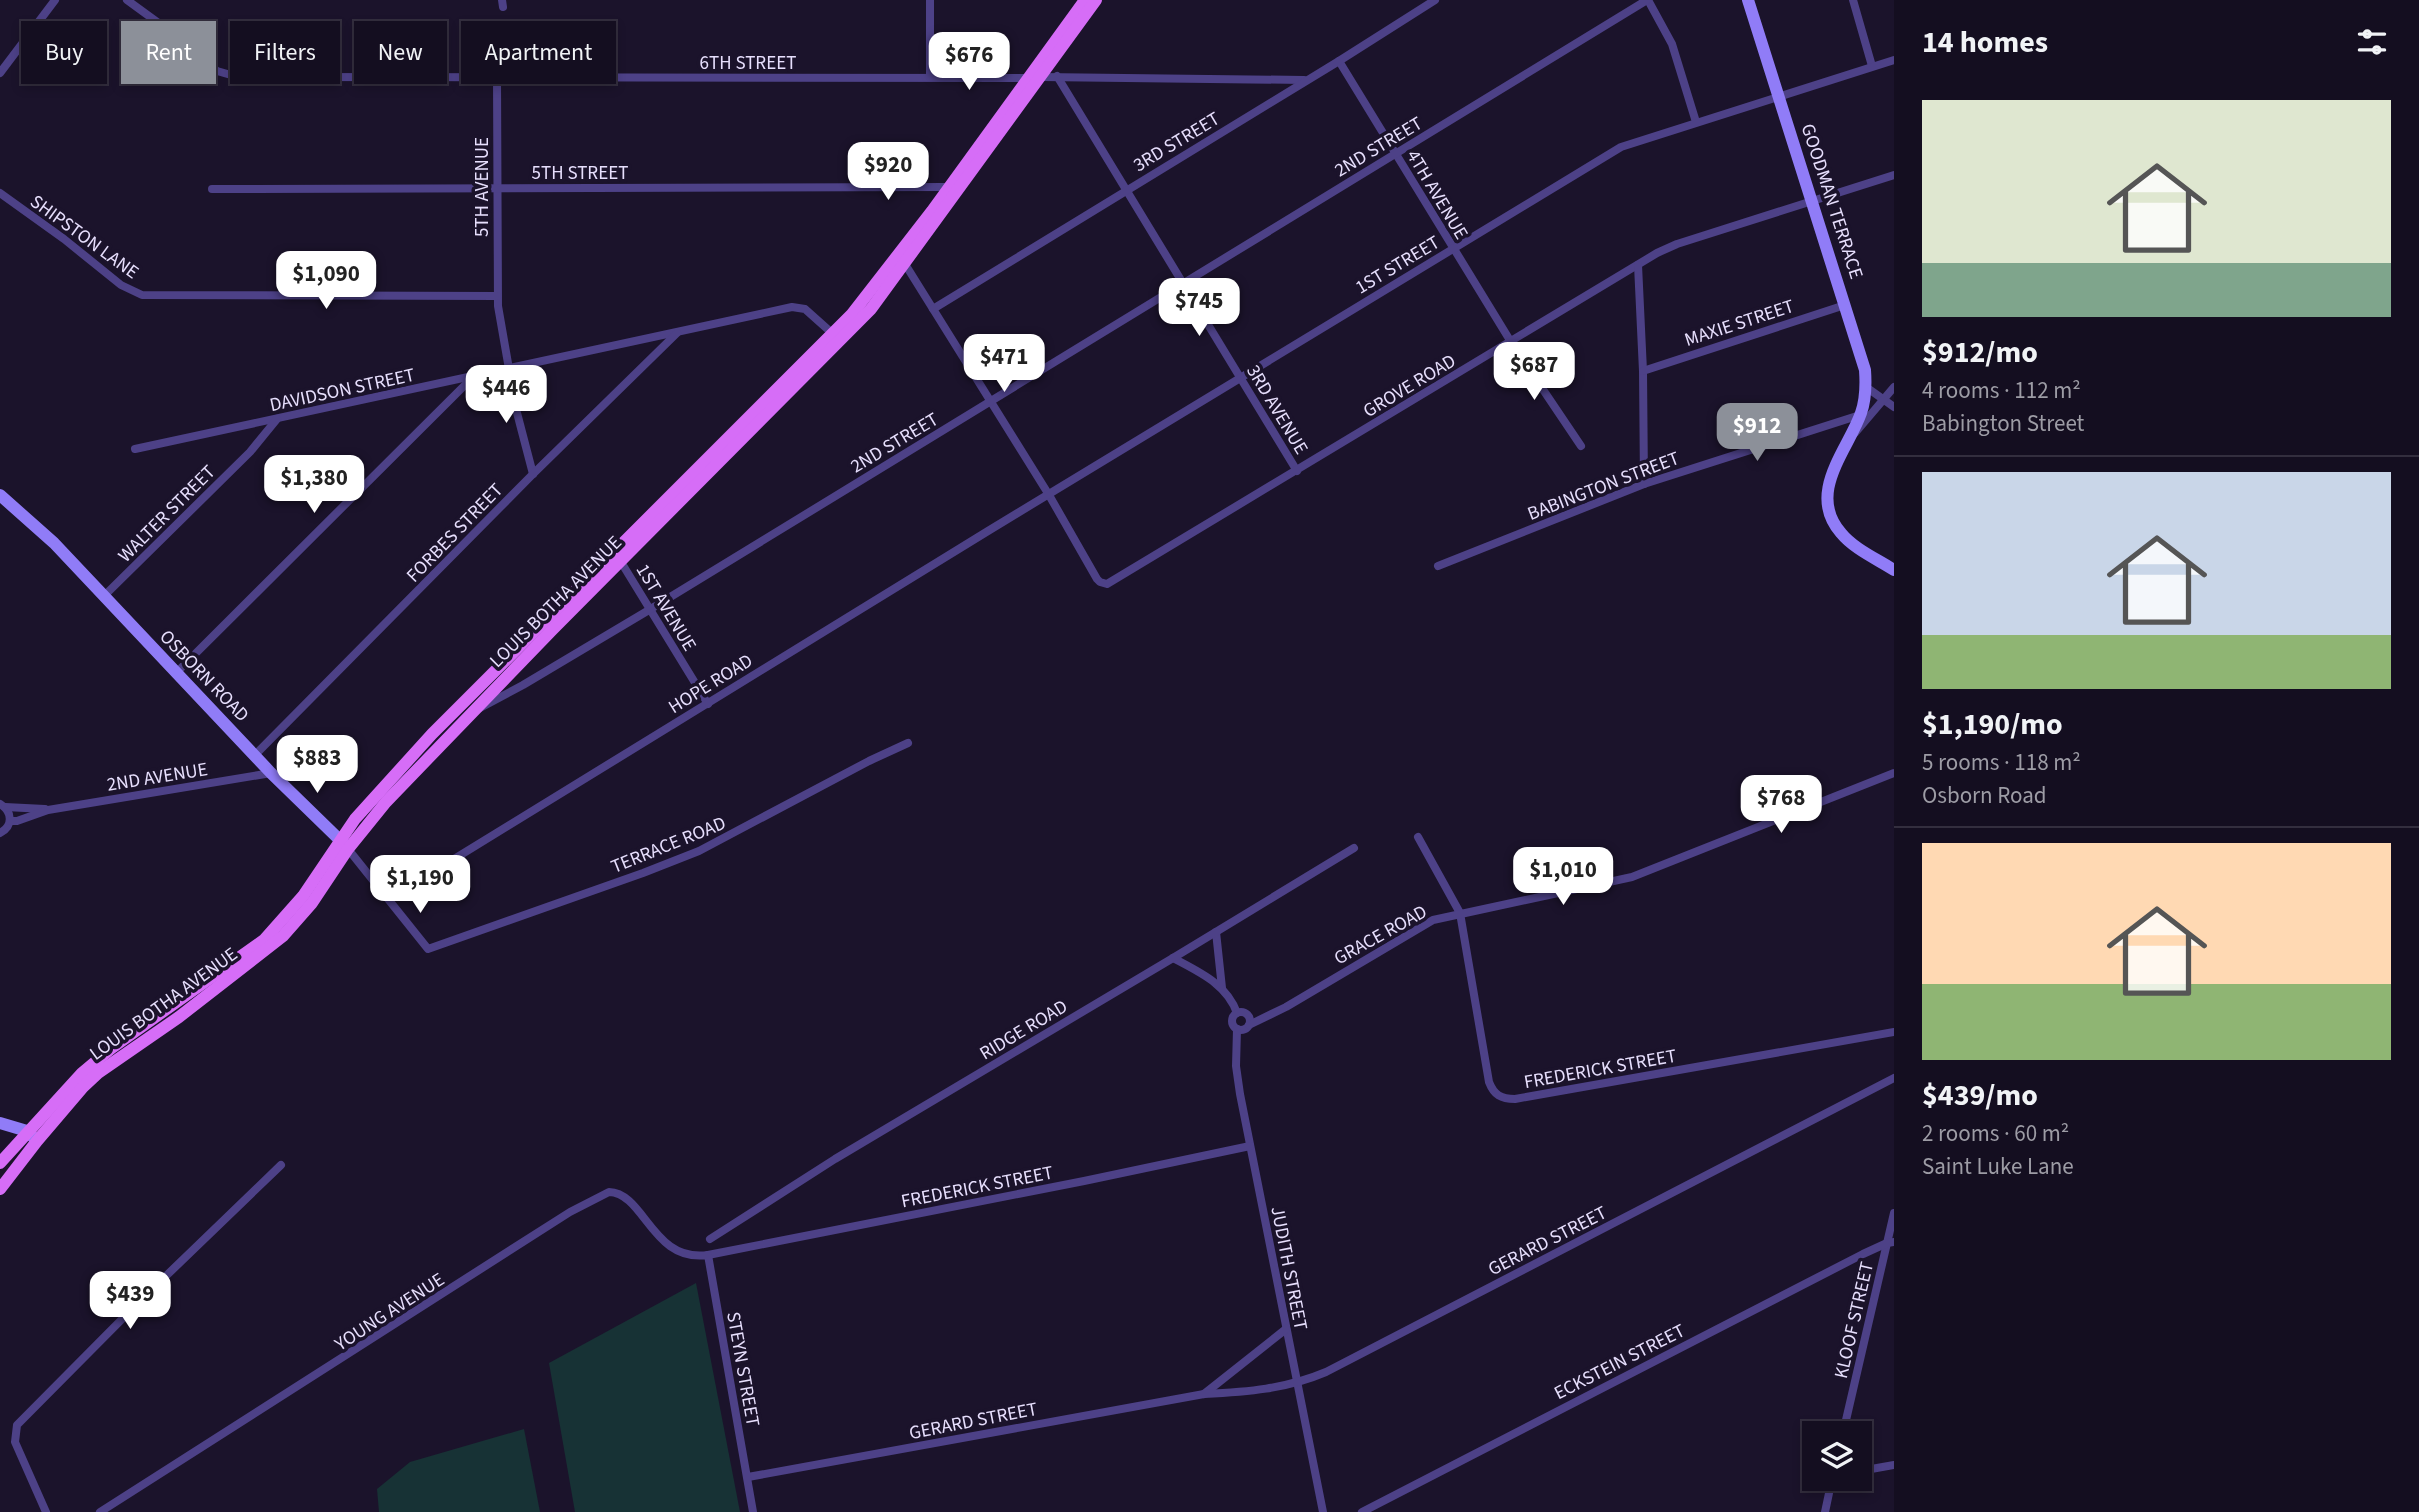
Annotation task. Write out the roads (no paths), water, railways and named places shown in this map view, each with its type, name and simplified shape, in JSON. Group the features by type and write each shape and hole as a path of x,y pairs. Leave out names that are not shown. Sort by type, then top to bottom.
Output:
{"main road":[{"name":"LOUIS BOTHA AVENUE","path":"0,1163 82,1073 264,940 344,844 860,321 905,264 1085,0"},
{"name":"LOUIS BOTHA AVENUE","path":"0,1189 37,1141 98,1073 179,1017 283,936 312,903 373,797 432,734 865,299 948,187 1096,0"},
{"name":"GOODMAN TERRACE","path":"1748,0 1863,360 1866,387 1860,415 1830,477 1828,501 1832,519 1849,541 1894,570"},
{"name":"OSBORN ROAD","path":"1,497 54,543 271,774 344,844"},
{"path":"0,1123 27,1131 37,1141"}],"street":[{"path":"0,73 55,0"},
{"name":"6TH STREET","path":"127,0 217,71 230,76 461,78"},
{"path":"930,0 930,78"},
{"name":"3RD STREET","path":"933,309 1435,0"},
{"path":"1648,0 1672,44 1696,122"},
{"name":"2ND STREET","path":"477,709 523,685 649,610 1648,0"},
{"path":"1853,0 1872,66"},
{"name":"1ST STREET","path":"1049,495 1621,147 1894,60"},
{"name":"4TH AVENUE","path":"1339,61 1511,342"},
{"name":"6TH STREET","path":"616,78 1057,76 1306,80"},
{"name":"3RD AVENUE","path":"1057,76 1297,471"},
{"name":"5TH AVENUE","path":"497,84 497,296 508,370 533,474"},
{"name":"GROVE ROAD","path":"1049,495 1097,579 1107,584 1677,244 1894,175"},
{"name":"5TH STREET","path":"212,189 948,187"},
{"name":"SHIPSTON LANE","path":"0,193 64,239 121,285 142,295 497,296"},
{"path":"905,264 1049,495"},
{"path":"1638,265 1644,484"},
{"name":"MAXIE STREET","path":"1643,371 1845,305"},
{"name":"DAVIDSON STREET","path":"135,449 797,307 805,310 833,334"},
{"name":"FORBES STREET","path":"255,755 533,474 677,333"},
{"path":"1511,342 1581,446"},
{"path":"176,673 472,378"},
{"path":"1866,387 1894,407"},
{"path":"1844,446 1894,387"},
{"name":"BABINGTON STREET","path":"1438,566 1644,484 1860,415"},
{"name":"WALTER STREET","path":"104,596 250,452 277,419"},
{"name":"HOPE ROAD","path":"389,899 1049,495"},
{"name":"1ST AVENUE","path":"621,562 708,704"},
{"name":"TERRACE ROAD","path":"428,949 699,851 908,743"},
{"name":"GRACE ROAD","path":"1249,1025 1286,1007 1424,924 1460,913 1632,877 1894,773"},
{"name":"2ND AVENUE","path":"10,821 48,810 271,774"},
{"path":"0,834 10,821 3,806"},
{"name":"2ND AVENUE","path":"3,806 48,810"},
{"path":"1418,837 1460,913"},
{"name":"OSBORN ROAD","path":"344,844 428,949"},
{"name":"RIDGE ROAD","path":"710,1239 846,1153 1354,848"},
{"name":"FREDERICK STREET","path":"1460,913 1489,1082 1495,1093 1502,1098 1515,1099 1565,1091 1894,1032"},
{"path":"1216,932 1222,988"},
{"path":"1173,958 1222,988 1233,1002 1237,1013"},
{"path":"1237,1013 1248,1017 1249,1025 1244,1029 1234,1027 1232,1019 1237,1013"},
{"name":"JUDITH STREET","path":"1237,1029 1237,1076 1323,1512"},
{"name":"GERARD STREET","path":"748,1477 1204,1394 1298,1384 1326,1372 1894,1078"},
{"name":"FREDERICK STREET","path":"709,1255 1250,1146"},
{"path":"46,1512 15,1441 17,1424 281,1165"},
{"name":"YOUNG AVENUE","path":"100,1512 570,1212 604,1193 615,1192 626,1199 663,1241 685,1254 709,1255"},
{"name":"KLOOF STREET","path":"1846,1421 1890,1243 1894,1213"},
{"name":"ECKSTEIN STREET","path":"1362,1512 1698,1337 1890,1243"},
{"name":"STEYN STREET","path":"709,1255 753,1512"},
{"name":"GERARD STREET","path":"1204,1394 1286,1329"},
{"path":"1872,1469 1894,1465"},
{"path":"1825,1512 1829,1491"}]}
